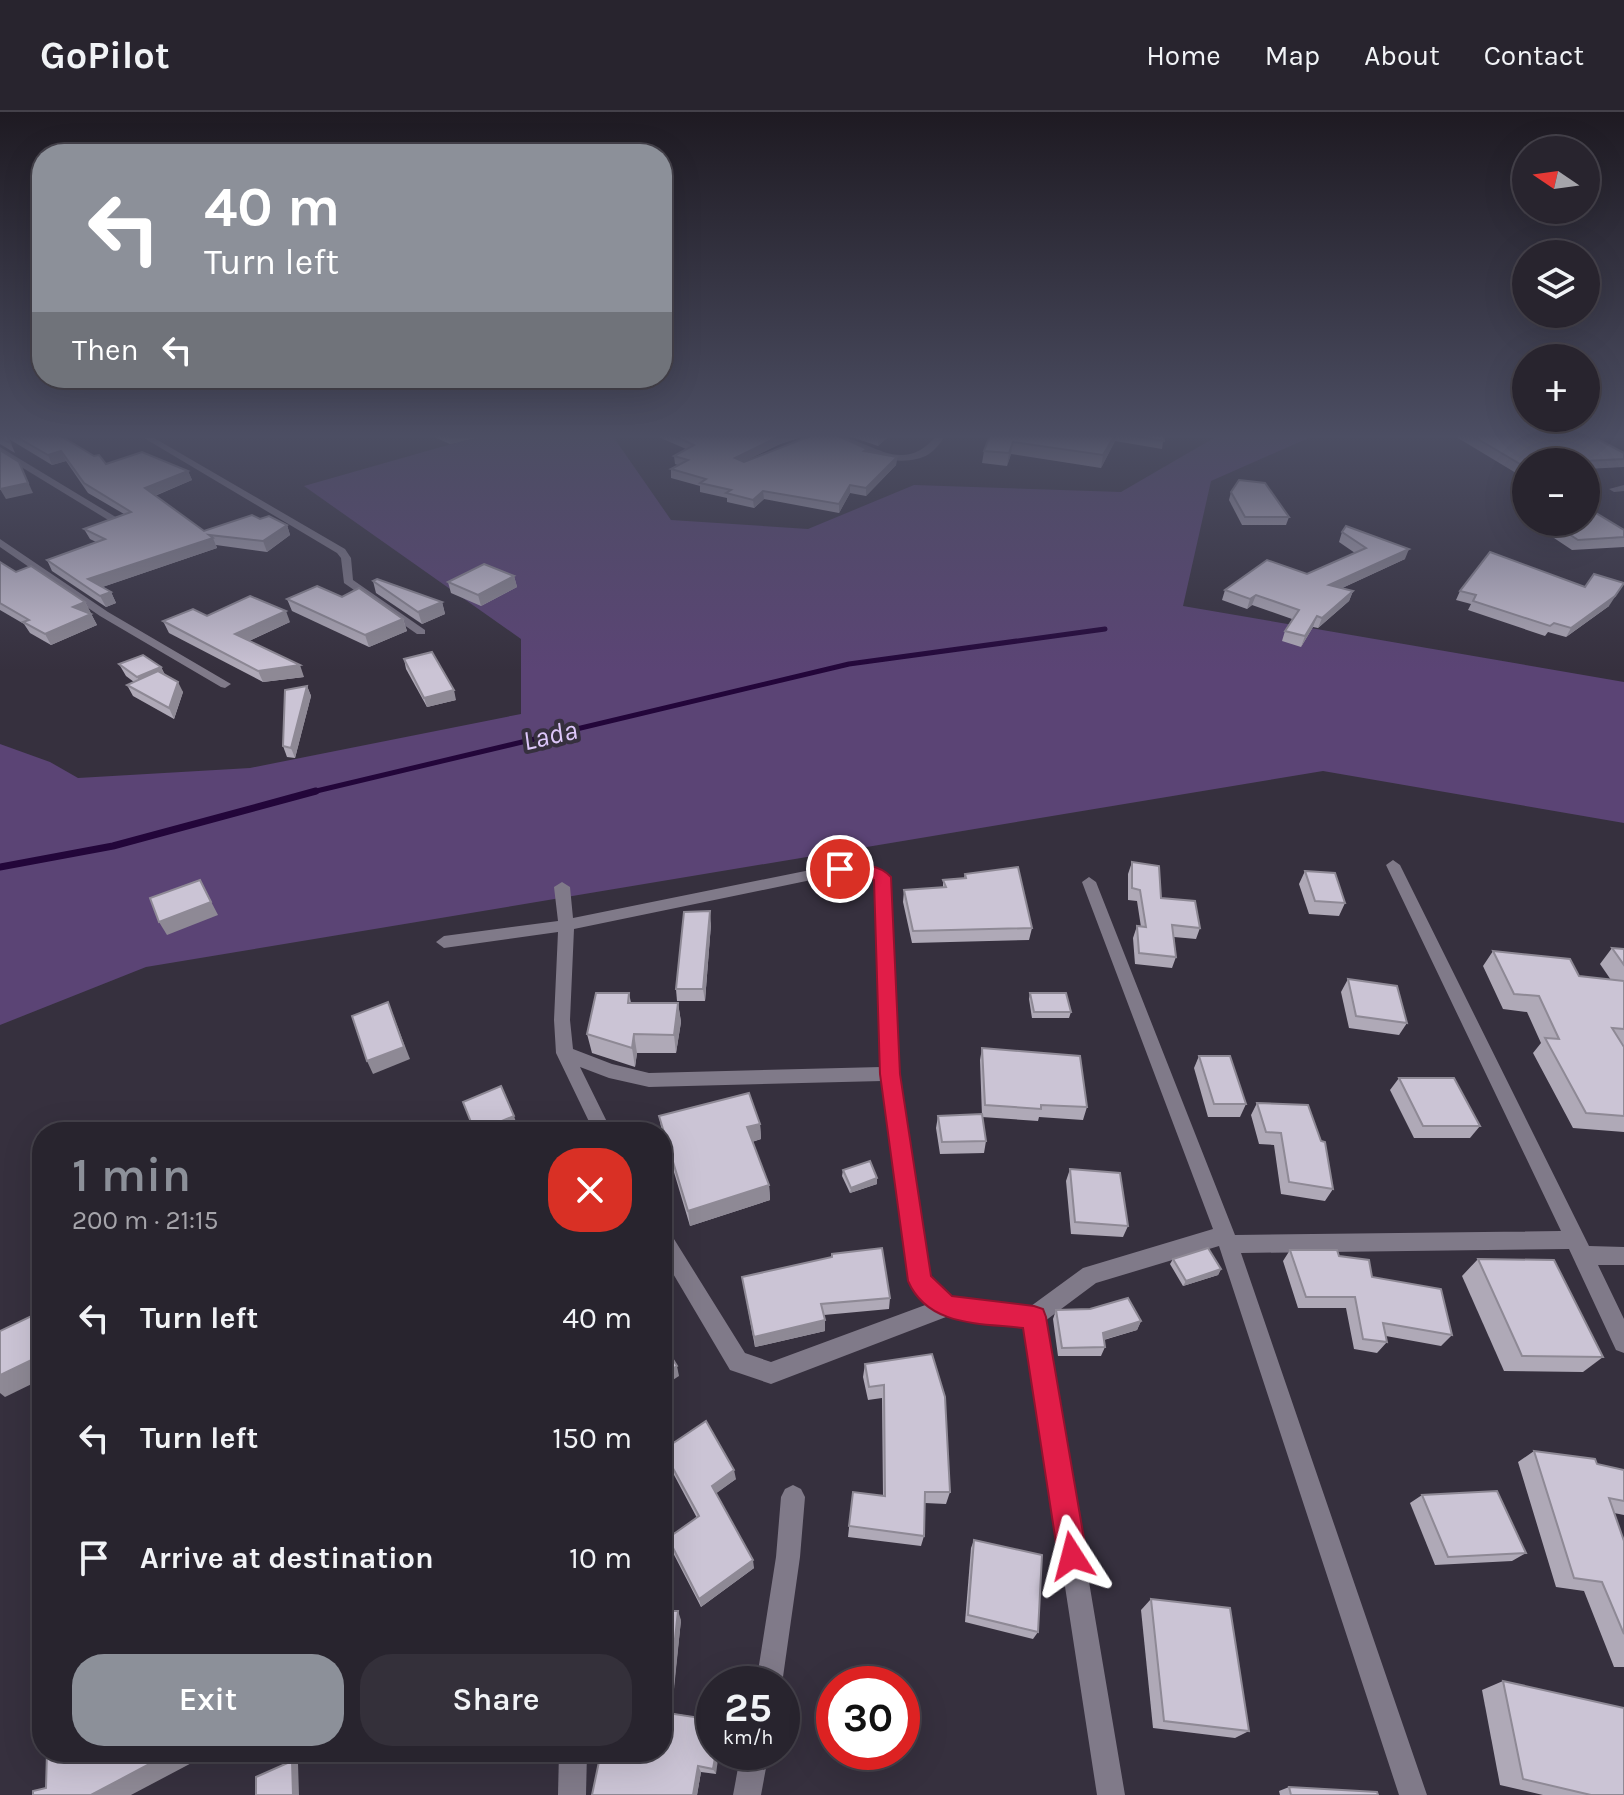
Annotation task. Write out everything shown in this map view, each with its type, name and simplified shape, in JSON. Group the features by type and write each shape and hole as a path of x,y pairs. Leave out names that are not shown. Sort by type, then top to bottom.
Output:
{"street":[{"path":"104,514 121,524"},
{"path":"277,514 341,551 346,558 348,581 421,632"},
{"path":"0,542 104,614 225,684"},
{"path":"1393,865 1624,1342"},
{"path":"444,942 566,925 840,869 866,870 882,877 890,1074 920,1281 946,1307"},
{"path":"1089,882 1226,1240 1413,1795"},
{"path":"562,887 566,925 562,1020 565,1053 598,1122"},
{"path":"565,1053 609,1071 649,1080 890,1074"},
{"path":"672,1253 738,1362 771,1373 946,1307 1034,1317 1090,1275 1226,1240 1580,1247 1624,1256"},
{"path":"1034,1317 1111,1795"},
{"path":"772,1666 788,1557 793,1497"},
{"path":"572,1795 573,1762"},
{"path":"747,1795 752,1770"}],"shaded area":[{"path":"343,514 667,514 671,520 808,529 845,514 1204,514 1183,606 1624,682 1624,823 1323,771 146,967 0,1025 0,744 50,762 78,778 250,768 521,714 521,639"}],"building":[{"path":"127,514 180,514 204,531 252,515 260,519 269,516 287,525 263,541 209,535 213,538 88,579 111,592 100,596 47,560 105,539 84,529"},
{"path":"1243,514 1287,514 1289,517 1245,517"},
{"path":"1600,515 1624,530 1624,537 1578,540 1572,536 1600,536"},
{"path":"1346,526 1409,549 1329,585 1353,591 1322,618 1317,616 1305,636 1285,631 1299,610 1256,595 1250,599 1225,590 1267,560 1307,574 1366,548 1342,532"},
{"path":"1490,552 1585,587 1594,574 1624,583 1615,596 1571,628 1554,623 1550,626 1473,601 1476,595 1460,591"},
{"path":"0,562 16,572 31,566 85,602 73,607 91,614 45,634 23,622 29,620 0,603"},
{"path":"484,564 514,576 478,595 448,582"},
{"path":"377,579 442,602 418,612 373,581"},
{"path":"317,586 342,597 359,588 403,619 365,635 287,599"},
{"path":"250,596 286,611 235,634 300,665 258,671 163,621 193,609 207,616"},
{"path":"432,652 454,690 424,698 404,659"},
{"path":"143,655 161,667 137,677 119,664"},
{"path":"158,671 178,682 169,708 127,685"},
{"path":"307,686 291,748 283,746 285,690"},
{"path":"1132,862 1159,866 1161,898 1195,901 1200,928 1172,925 1176,957 1139,953 1137,926 1146,927 1140,890 1132,888"},
{"path":"1018,867 1032,928 913,931 904,890 946,887 943,880"},
{"path":"1305,871 1335,873 1345,903 1315,901"},
{"path":"200,880 211,902 159,922 150,898"},
{"path":"710,911 703,989 676,989 684,912"},
{"path":"1612,948 1624,949 1624,965"},
{"path":"1493,951 1570,959 1579,976 1624,981 1624,1029 1612,1028 1624,1047 1624,1116 1586,1113 1545,1038 1559,1039 1539,996 1514,994"},
{"path":"1348,979 1397,986 1407,1023 1356,1016"},
{"path":"596,993 629,993 628,1003 678,1003 674,1035 634,1034 632,1048 587,1034"},
{"path":"1030,993 1066,993 1071,1012 1034,1012"},
{"path":"388,1002 404,1047 367,1061 352,1016"},
{"path":"982,1048 1080,1056 1087,1107 1041,1105 1041,1109 985,1105"},
{"path":"1199,1056 1230,1056 1246,1104 1214,1104"},
{"path":"1399,1078 1454,1078 1480,1126 1423,1126"},
{"path":"501,1086 514,1116 499,1122 471,1122 463,1102"},
{"path":"749,1093 760,1124 747,1127 769,1185 688,1211 672,1159 672,1122 661,1122 659,1116"},
{"path":"1257,1103 1308,1105 1321,1141 1325,1142 1333,1189 1289,1182 1281,1133 1266,1132"},
{"path":"982,1114 986,1141 942,1142 938,1116"},
{"path":"870,1161 877,1178 851,1188 843,1170"},
{"path":"1070,1169 1120,1173 1128,1226 1075,1222"},
{"path":"882,1248 890,1298 821,1304 825,1320 754,1337 742,1277 832,1257 832,1254"},
{"path":"1208,1248 1221,1269 1186,1281 1173,1259"},
{"path":"1290,1250 1337,1250 1339,1256 1369,1260 1372,1277 1441,1289 1452,1335 1383,1323 1387,1342 1363,1339 1355,1297 1306,1297"},
{"path":"1478,1259 1554,1260 1603,1357 1522,1356"},
{"path":"1128,1298 1141,1321 1103,1333 1105,1347 1062,1348 1056,1310 1090,1309"},
{"path":"32,1316 32,1360 0,1375 0,1331"},
{"path":"932,1354 945,1397 950,1492 925,1492 924,1536 849,1526 853,1492 885,1496 884,1385 869,1387 865,1364"},
{"path":"706,1421 734,1470 712,1486 753,1560 699,1599 672,1546 672,1535 699,1516 672,1466 672,1444"},
{"path":"1534,1451 1595,1459 1597,1464 1624,1470 1624,1501 1609,1498 1624,1541 1624,1634 1602,1582 1574,1578"},
{"path":"1497,1491 1526,1553 1448,1557 1422,1495"},
{"path":"974,1540 1042,1555 1038,1632 968,1615"},
{"path":"1151,1599 1230,1608 1249,1731 1164,1721"},
{"path":"672,1611 678,1611 672,1667"},
{"path":"1503,1681 1624,1708 1624,1795 1591,1795 1523,1779"},
{"path":"672,1714 696,1717 697,1770 693,1795 592,1795 599,1762 672,1762"},
{"path":"47,1762 153,1762 91,1795 33,1795 33,1791 46,1788"},
{"path":"292,1762 293,1795 256,1795 256,1777"},
{"path":"1289,1787 1377,1792 1378,1795 1291,1795"}],"waterway":[{"name":"Lada","path":"313,792 849,664 1105,629"},
{"name":"Lada","path":"0,867 113,846 313,792"},
{"name":"Lada","path":"308,793 313,792"}],"route":[{"path":"840,869 866,870 882,877 890,1074 920,1281 946,1307 1034,1317 1072,1556"}]}
